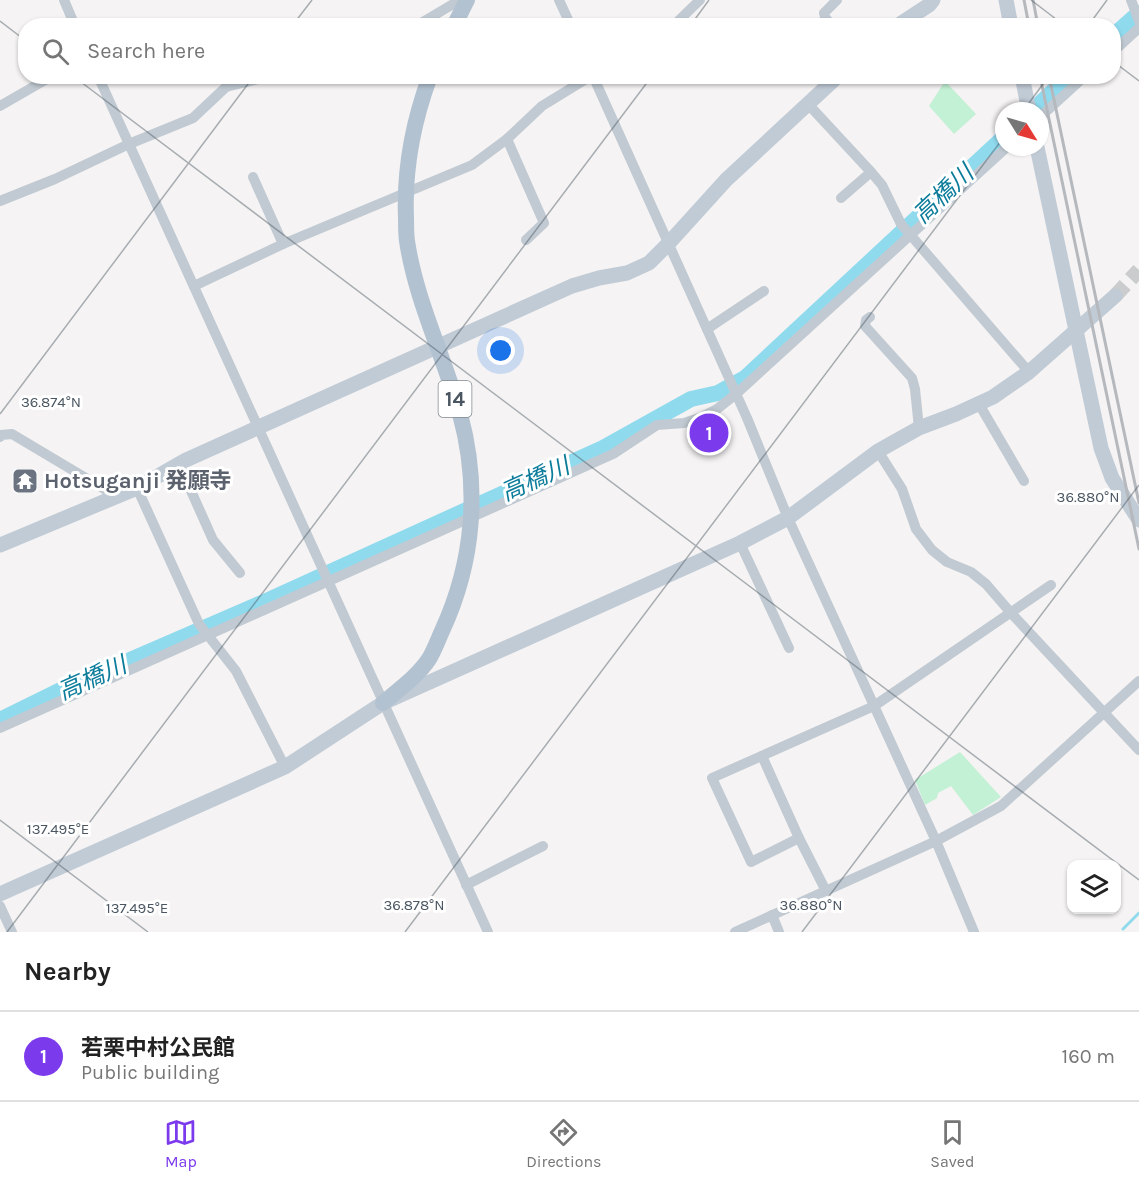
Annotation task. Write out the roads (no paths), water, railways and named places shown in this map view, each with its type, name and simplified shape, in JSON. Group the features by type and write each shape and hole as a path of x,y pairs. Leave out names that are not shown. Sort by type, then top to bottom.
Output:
{"main road":[{"path":"458,18 467,0"},
{"name":"14","path":"383,703 417,673 429,659 442,632 454,604 463,573 471,518 472,483 460,415 416,281 407,240 405,193 411,141 427,84"}],"street":[{"path":"64,0 72,18"},
{"path":"430,18 460,0"},
{"path":"559,0 567,18"},
{"path":"681,18 700,0"},
{"path":"826,18 824,13 837,0"},
{"path":"909,18 933,0"},
{"path":"1006,0 1009,18"},
{"path":"1131,0 1139,21"},
{"path":"1121,44 1139,28"},
{"path":"0,106 38,84"},
{"path":"102,84 488,932"},
{"path":"0,201 193,118 226,87 238,84"},
{"path":"194,286 283,244 472,165 507,140 542,106 579,84"},
{"path":"596,84 736,394 788,518 936,841 974,932"},
{"path":"0,545 137,488 179,464 258,427 572,286 627,273 649,263 726,180 829,84"},
{"path":"1024,84 1027,102"},
{"path":"1049,109 1076,84"},
{"path":"808,104 882,185 901,224 1029,372"},
{"path":"507,140 544,223 526,240"},
{"path":"0,728 613,454 657,425 684,423 717,409 997,156"},
{"path":"1039,156 1101,448 1112,478 1139,520"},
{"path":"841,198 871,172"},
{"path":"253,177 283,244"},
{"path":"707,329 764,291"},
{"path":"0,894 285,767 383,703 740,543 788,518 878,451 919,428 993,397 1029,372 1115,296"},
{"path":"870,317 866,320 865,326 912,378 919,428"},
{"path":"979,404 1024,481"},
{"path":"0,437 12,434 116,496"},
{"path":"878,451 902,489 916,529 932,550 947,562 971,572 986,584 1139,750"},
{"path":"179,464 213,540 240,573"},
{"path":"137,488 199,624 236,671 285,767"},
{"path":"740,543 789,648"},
{"path":"799,838 751,862 712,778 874,706 1051,585"},
{"path":"735,932 936,841 1001,806 1139,681"},
{"path":"762,756 826,891"},
{"path":"466,885 543,846"},
{"path":"0,906 12,932"},
{"path":"772,915 779,932"}],"waterway":[{"name":"高橋川","path":"1121,29 1139,13"},
{"name":"高橋川","path":"1042,102 1061,84"},
{"name":"高橋川","path":"0,720 63,689 264,602 603,448 691,399 718,393 745,378 995,145"},
{"path":"1123,929 1139,913"}],"tunnel":[{"path":"1115,296 1139,270"}],"railway":[{"path":"1024,0 1027,18"},
{"path":"1033,0 1036,18"},
{"path":"1042,84 1139,549"},
{"path":"1051,84 1139,503"}],"place":[{"name":"若栗中村公民館","path":"709,433"},
{"name":"Hotsuganji 発願寺","path":"25,481"}]}
